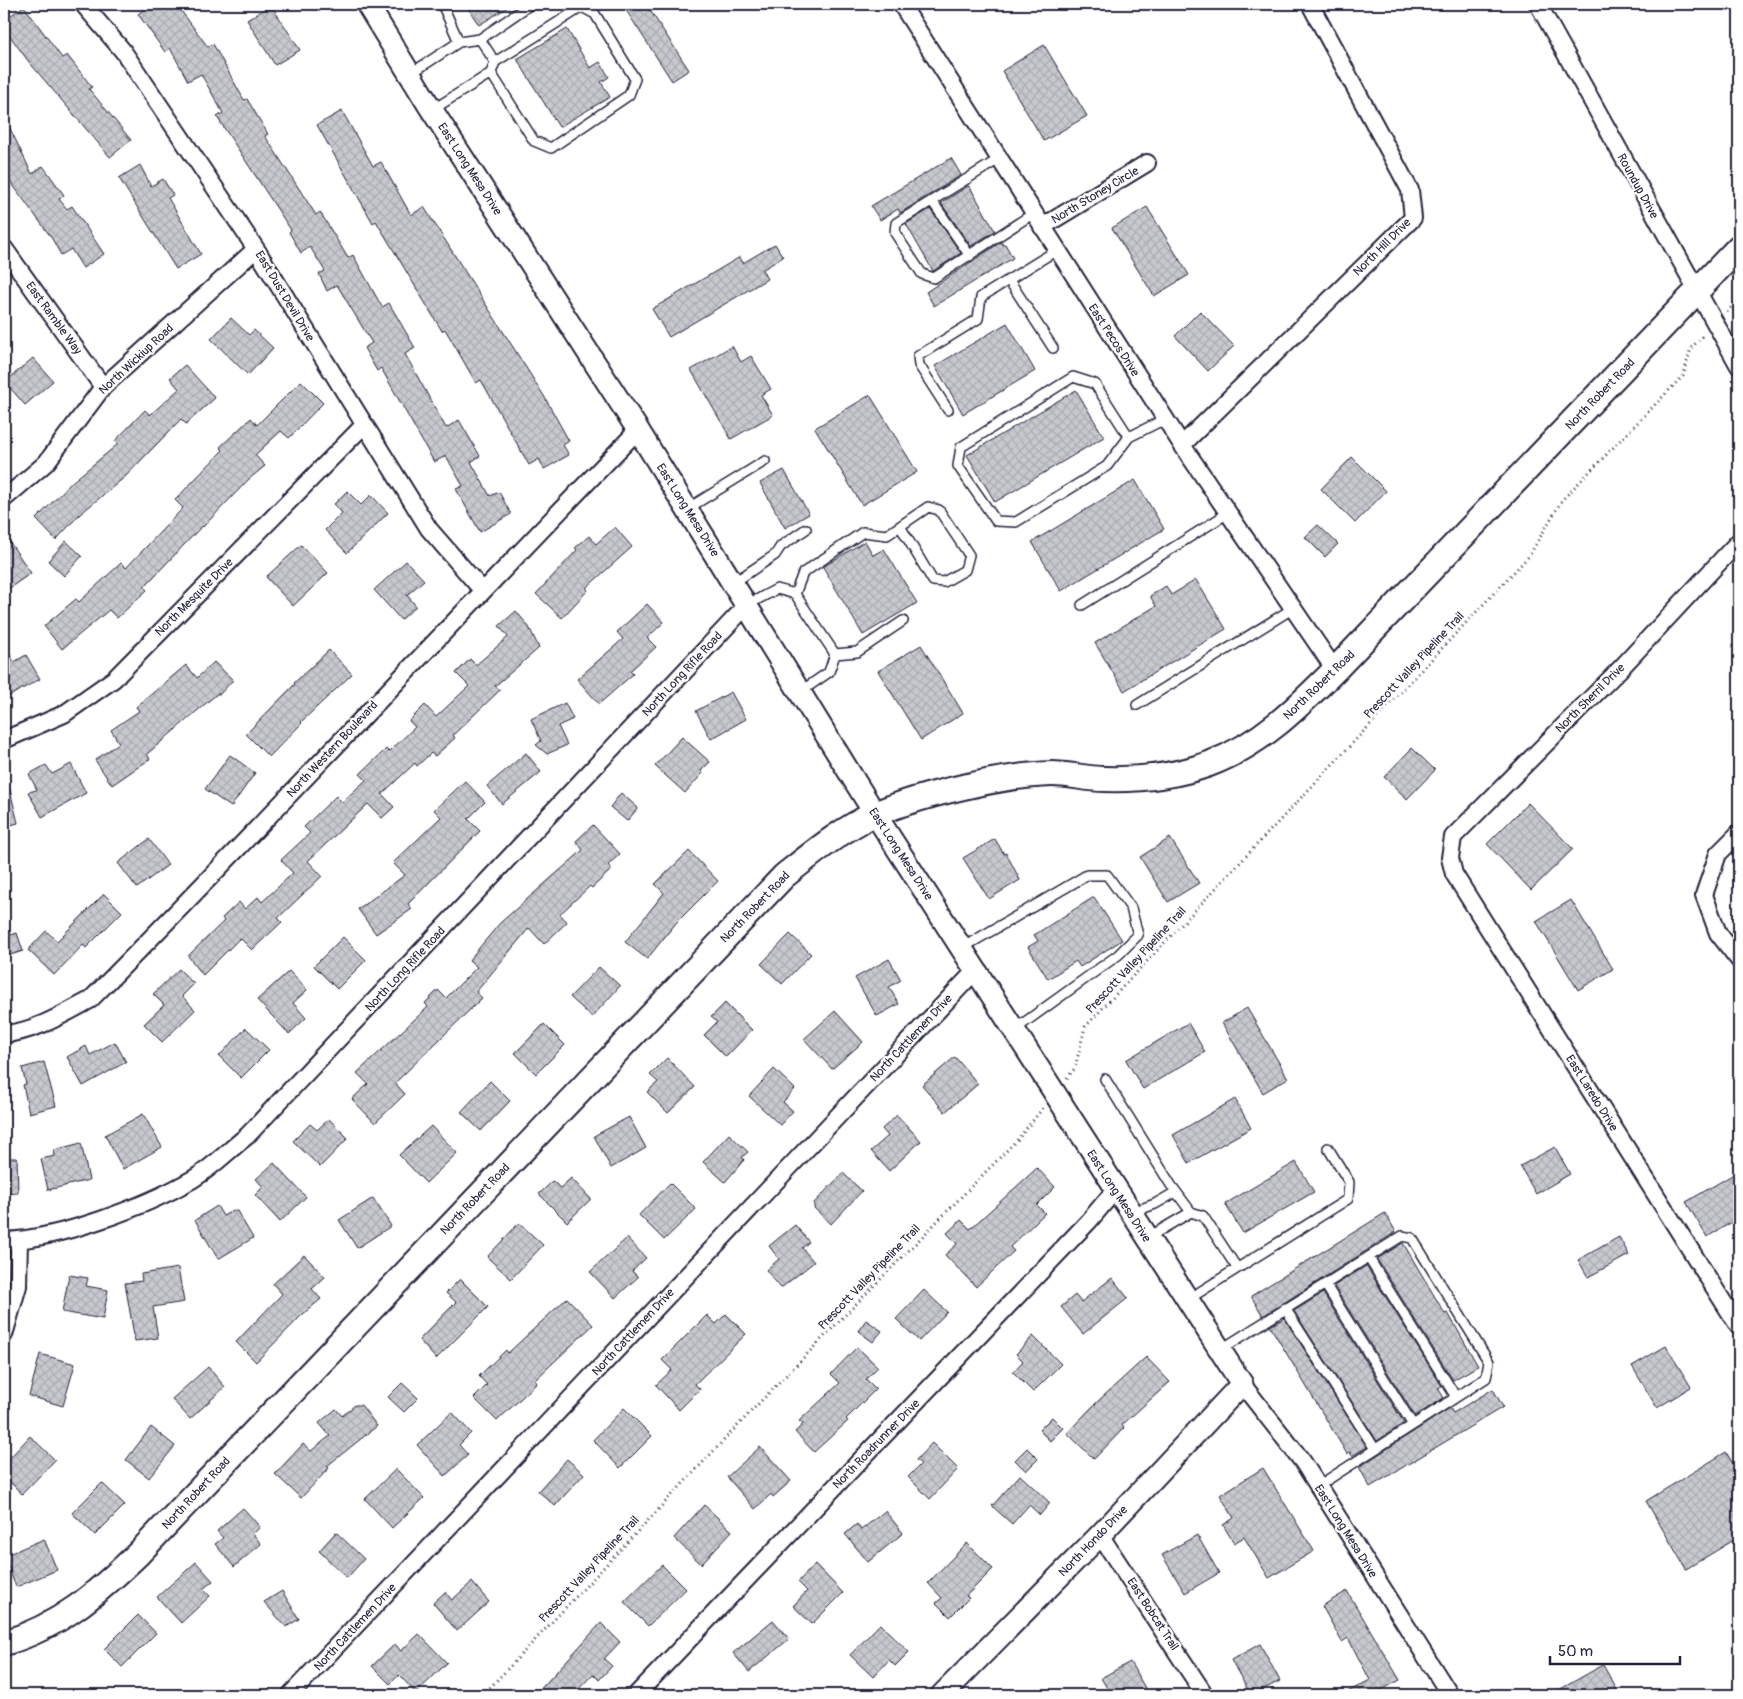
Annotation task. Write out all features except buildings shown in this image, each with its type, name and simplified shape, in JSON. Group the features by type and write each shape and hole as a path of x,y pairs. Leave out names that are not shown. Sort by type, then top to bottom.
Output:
{"main road":[{"name":"North Robert Road","path":"4,1643 56,1622 94,1596 138,1554 784,876 846,830 875,814 930,796 998,780 1052,774 1104,779 1149,779 1209,764 1254,741 1290,716 1739,247"}],"street":[{"name":"East Dust Devil Drive","path":"83,4 123,51 256,249 430,529 482,590"},
{"name":"East Long Mesa Drive","path":"367,4 432,110 638,430 875,814 1115,1190 1242,1384 1303,1462 1450,1695"},
{"name":"East Pecos Drive","path":"901,4 1165,419 1335,670"},
{"name":"North Hill Drive","path":"1182,445 1413,218 1410,190 1310,4"},
{"name":"Roundup Drive","path":"1538,4 1739,366"},
{"name":"North Stoney Circle","path":"1038,220 1147,163"},
{"name":"East Ramble Way","path":"4,248 104,387"},
{"name":"North Wickiup Road","path":"4,499 46,463 104,387 256,249"},
{"name":"North Mesquite Drive","path":"4,740 64,714 114,679 364,425"},
{"name":"North Western Boulevard","path":"4,1034 13,1034 45,1023 90,1000 305,779 482,590 638,430"},
{"name":"North Sherril Drive","path":"1450,858 1453,837 1613,676 1739,541"},
{"name":"North Long Rifle Road","path":"11,1240 93,1222 136,1207 194,1179 247,1136 747,606"},
{"path":"1739,833 1718,854 1704,895 1718,933 1739,960"},
{"name":"East Laredo Drive","path":"1450,858 1454,874 1739,1326"},
{"name":"North Cattlemen Drive","path":"290,1695 976,970"},
{"name":"North Roadrunner Drive","path":"636,1695 1076,1235 1115,1190"},
{"path":"4,1335 18,1286 11,1240"},
{"name":"North Hondo Drive","path":"950,1692 1242,1384"},
{"name":"East Bobcat Trail","path":"1100,1534 1205,1695"}],"lane":[{"path":"442,4 459,42"},
{"path":"410,74 459,42 480,39 528,6"},
{"path":"432,110 492,73 495,62 582,7 595,14 635,79 629,95 550,148 534,141 492,73"},
{"path":"480,39 495,62"},
{"path":"1000,159 896,223 895,233 922,274 934,278 970,256 1038,220"},
{"path":"932,201 970,256"},
{"path":"948,410 919,364 918,356 978,319 981,297 1057,250"},
{"path":"1009,280 1052,348"},
{"path":"1129,437 1095,384 1073,377 960,447 958,466 996,521 1016,522 1108,466 1129,437 1165,419"},
{"path":"687,510 765,461"},
{"path":"796,594 802,573 863,532 886,535 928,507 939,510 969,555 965,570 944,582 933,581 900,526"},
{"path":"1082,605 1228,513"},
{"path":"733,583 775,555 781,546 806,529"},
{"path":"747,606 777,589 796,594 835,654"},
{"path":"1138,705 1292,609"},
{"path":"835,654 856,652 903,620"},
{"path":"800,692 829,672 835,654"},
{"path":"962,948 1087,875 1107,876 1130,908 1138,935 1118,955 1014,1030"},
{"path":"1105,1079 1176,1192 1191,1212 1203,1216 1237,1268"},
{"path":"1187,1300 1348,1199 1349,1182 1328,1148"},
{"path":"1130,1213 1155,1204 1176,1192"},
{"path":"1147,1238 1191,1212"},
{"path":"1220,1350 1402,1236 1412,1238 1489,1362 1486,1378 1318,1486"},
{"path":"1368,1257 1456,1397"},
{"path":"1325,1284 1413,1425"},
{"path":"1285,1308 1374,1449"}],"path":[{"name":"Prescott Valley Pipeline Trail","path":"483,1695 761,1400 1018,1139 1075,1068 1085,1027 1529,556 1562,500 1683,376 1691,348 1739,299"}]}
